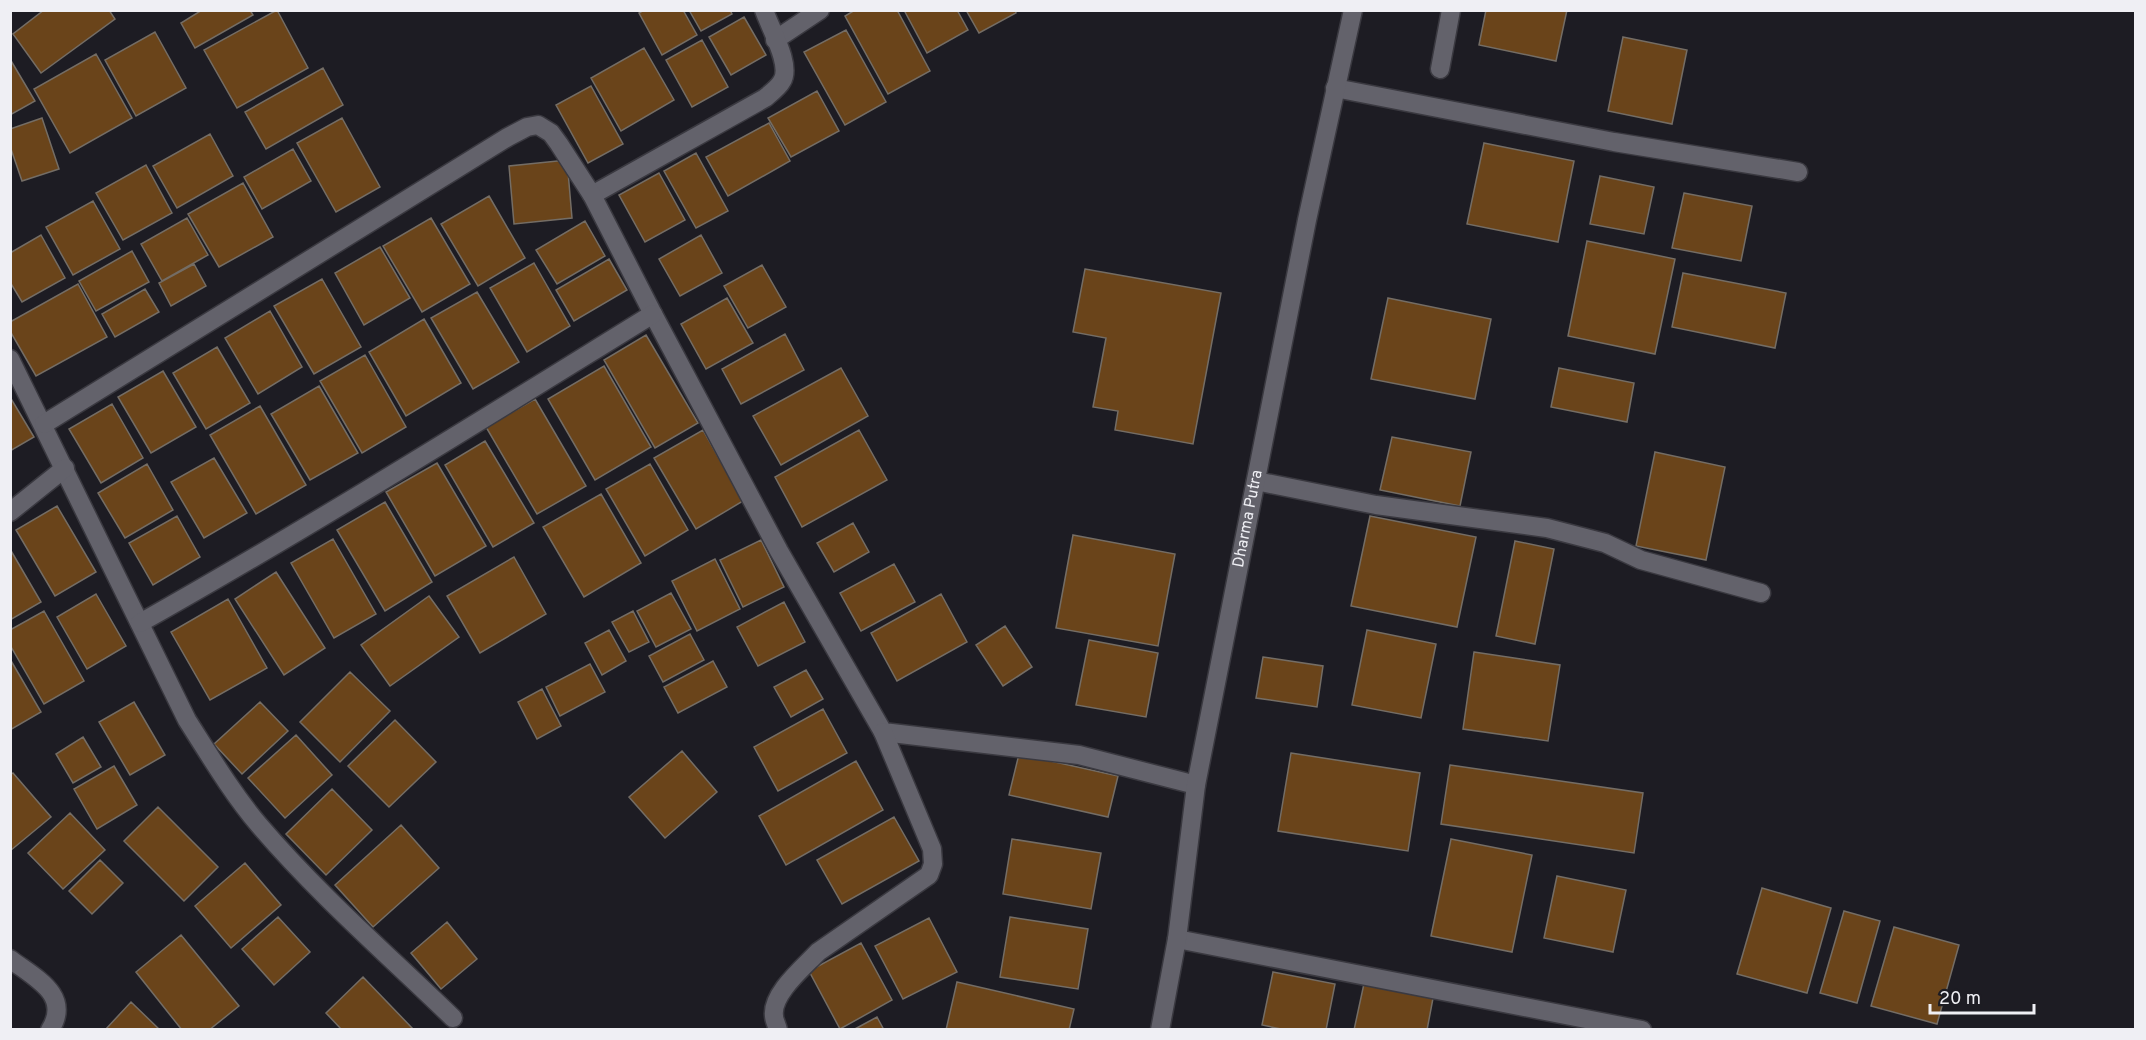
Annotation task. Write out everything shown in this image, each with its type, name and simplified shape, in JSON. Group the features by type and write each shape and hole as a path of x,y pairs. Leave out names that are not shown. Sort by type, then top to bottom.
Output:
{"street":[{"path":"592,195 765,98 782,82 785,59 764,10"},
{"path":"775,40 820,10"},
{"name":"Dharma Putra","path":"1160,1029 1177,939 1196,784 1335,88 1353,10"},
{"path":"1440,69 1451,10"},
{"path":"1335,88 1614,142 1798,172"},
{"path":"44,424 526,127 538,125 551,133 592,195 779,551 883,732 932,849 933,864 929,875 818,952 784,988 775,1003 774,1016 778,1029"},
{"path":"140,623 401,470 653,314"},
{"path":"10,359 44,424 187,720 219,771 258,824 315,885 453,1018"},
{"path":"10,512 65,468"},
{"path":"1256,481 1376,505 1547,528 1605,543 1641,560 1761,592"},
{"path":"883,732 1079,755 1196,784"},
{"path":"1177,939 1642,1029"},
{"path":"10,959 52,993 58,1007 56,1021 50,1029"}],"building":[{"path":"44,10 109,10 115,19 41,73 13,34"},
{"path":"202,10 250,10 253,15 195,48 181,23"},
{"path":"277,10 308,68 237,108 204,50"},
{"path":"644,10 683,10 697,35 662,55 639,13"},
{"path":"689,10 730,10 732,14 701,31"},
{"path":"855,10 897,10 930,71 888,94 845,16"},
{"path":"904,10 957,10 968,30 927,53"},
{"path":"966,10 1015,10 1016,13 979,33"},
{"path":"1486,10 1567,10 1556,61 1479,45"},
{"path":"744,17 766,55 731,75 709,37"},
{"path":"846,30 886,102 845,125 804,52"},
{"path":"155,32 186,88 136,116 105,60"},
{"path":"1623,37 1687,50 1672,124 1608,111"},
{"path":"702,40 728,87 692,107 666,60"},
{"path":"644,48 674,100 621,131 591,78"},
{"path":"96,54 132,118 70,153 34,89"},
{"path":"10,59 35,101 10,115"},
{"path":"323,68 343,105 266,149 245,112"},
{"path":"591,86 623,144 588,163 556,105"},
{"path":"817,91 839,131 791,157 768,118"},
{"path":"42,118 59,169 22,181 10,146 10,129"},
{"path":"342,118 380,187 336,212 297,143"},
{"path":"769,123 790,161 728,196 706,157"},
{"path":"210,134 233,176 177,208 153,166"},
{"path":"1484,143 1574,161 1558,242 1467,224"},
{"path":"293,149 311,181 262,209 244,177"},
{"path":"696,153 728,211 696,228 664,171"},
{"path":"567,160 572,218 514,224 509,166"},
{"path":"146,165 172,213 123,240 96,193"},
{"path":"659,173 685,220 645,242 619,195"},
{"path":"1600,176 1654,187 1644,234 1590,224"},
{"path":"243,183 273,237 219,267 188,214"},
{"path":"1684,193 1752,206 1741,261 1672,248"},
{"path":"489,196 525,258 478,286 441,224"},
{"path":"93,201 120,249 73,275 46,227"},
{"path":"187,218 208,255 162,281 141,244"},
{"path":"431,218 470,284 422,312 383,246"},
{"path":"585,221 605,256 557,284 536,250"},
{"path":"41,235 65,278 22,302 10,282 10,253"},
{"path":"701,235 722,273 680,296 659,259"},
{"path":"1587,241 1675,259 1655,354 1568,336"},
{"path":"380,247 410,298 364,325 335,273"},
{"path":"132,251 149,282 96,311 79,281"},
{"path":"609,259 627,290 574,321 556,290"},
{"path":"534,263 570,326 527,352 490,288"},
{"path":"194,264 206,286 171,306 159,283"},
{"path":"762,265 786,307 748,328 724,286"},
{"path":"1085,269 1221,293 1193,444 1115,430 1118,411 1093,407 1106,338 1073,332"},
{"path":"1683,273 1786,293 1775,348 1672,327"},
{"path":"322,279 361,347 314,374 274,306"},
{"path":"78,284 107,337 36,376 10,331 10,322"},
{"path":"145,289 159,312 115,337 102,314"},
{"path":"477,292 519,362 473,389 431,318"},
{"path":"727,298 753,343 706,369 681,324"},
{"path":"1388,298 1491,319 1475,399 1371,379"},
{"path":"270,311 302,367 258,394 225,338"},
{"path":"424,319 461,383 406,416 369,352"},
{"path":"785,334 804,370 741,404 722,369"},
{"path":"646,335 698,423 655,448 604,360"},
{"path":"217,347 250,403 206,429 173,373"},
{"path":"365,355 406,427 362,453 320,381"},
{"path":"604,366 651,447 595,480 548,399"},
{"path":"841,368 868,416 781,465 753,416"},
{"path":"1559,368 1634,383 1627,422 1551,407"},
{"path":"163,371 196,427 151,453 118,397"},
{"path":"319,386 358,453 310,480 271,414"},
{"path":"10,397 34,437 10,451"},
{"path":"535,399 586,486 537,514 486,427"},
{"path":"112,404 143,458 101,483 69,429"},
{"path":"260,406 306,485 256,514 210,435"},
{"path":"703,430 743,501 696,529 654,458"},
{"path":"859,430 887,480 802,527 775,477"},
{"path":"1392,437 1471,452 1460,506 1380,490"},
{"path":"485,441 534,523 493,547 445,465"},
{"path":"1655,452 1725,467 1706,560 1636,546"},
{"path":"214,458 247,513 204,538 171,482"},
{"path":"437,463 486,546 435,576 386,492"},
{"path":"147,464 173,510 125,538 98,493"},
{"path":"650,464 688,530 645,556 606,489"},
{"path":"601,494 641,563 584,597 543,527"},
{"path":"385,502 432,582 385,611 337,530"},
{"path":"57,506 96,572 55,596 16,530"},
{"path":"177,516 200,557 153,585 129,543"},
{"path":"1370,516 1476,537 1457,627 1351,606"},
{"path":"853,523 869,552 834,572 817,543"},
{"path":"1073,535 1175,554 1158,646 1056,628"},
{"path":"333,539 376,614 334,638 291,563"},
{"path":"761,540 784,587 743,607 720,560"},
{"path":"1515,541 1554,549 1535,644 1496,636"},
{"path":"10,549 41,602 10,620"},
{"path":"514,557 546,614 480,653 447,596"},
{"path":"715,559 740,609 697,631 672,581"},
{"path":"894,564 915,602 861,631 840,593"},
{"path":"276,572 325,648 284,675 235,599"},
{"path":"671,593 691,629 656,647 637,611"},
{"path":"96,594 126,646 87,669 57,617"},
{"path":"941,594 967,642 897,681 871,633"},
{"path":"429,596 459,637 390,686 361,645"},
{"path":"228,599 267,668 210,700 171,632"},
{"path":"784,602 805,642 758,666 737,627"},
{"path":"44,611 84,681 44,704 10,645 10,630"},
{"path":"633,611 649,642 629,652 612,622"},
{"path":"1005,626 1032,667 1003,686 976,645"},
{"path":"609,630 626,661 602,675 585,643"},
{"path":"1367,630 1436,644 1421,718 1352,705"},
{"path":"690,634 704,660 663,682 649,656"},
{"path":"1089,640 1158,653 1146,717 1076,705"},
{"path":"1474,652 1560,665 1548,741 1463,729"},
{"path":"1263,657 1323,666 1317,707 1256,698"},
{"path":"10,659 41,712 10,730"},
{"path":"713,661 727,687 678,713 664,687"},
{"path":"590,664 605,692 560,716 546,687"},
{"path":"806,670 823,699 791,717 774,687"},
{"path":"350,672 390,711 340,762 300,722"},
{"path":"542,689 561,726 537,739 518,702"},
{"path":"134,702 165,755 130,775 99,722"},
{"path":"260,702 288,731 242,774 214,744"},
{"path":"823,709 847,753 778,791 754,747"},
{"path":"395,720 436,762 389,807 348,766"},
{"path":"296,735 332,775 285,818 248,778"},
{"path":"83,737 101,767 73,783 56,754"},
{"path":"682,751 717,792 665,838 629,797"},
{"path":"1291,753 1420,773 1408,851 1278,831"},
{"path":"1019,754 1118,776 1108,817 1009,795"},
{"path":"856,761 883,810 786,865 759,816"},
{"path":"1450,765 1643,793 1634,853 1441,824"},
{"path":"114,766 137,805 97,829 74,789"},
{"path":"13,773 51,817 10,851 10,775"},
{"path":"332,789 372,830 326,875 286,834"},
{"path":"158,807 218,867 184,901 124,841"},
{"path":"70,813 105,850 63,889 28,853"},
{"path":"894,817 919,861 842,904 817,860"},
{"path":"401,825 439,868 373,927 335,885"},
{"path":"1012,839 1101,853 1091,909 1003,894"},
{"path":"1451,839 1532,855 1512,952 1431,936"},
{"path":"100,860 123,883 92,914 69,891"},
{"path":"245,863 281,905 231,948 195,906"},
{"path":"1557,876 1626,890 1613,952 1544,938"},
{"path":"1762,888 1831,908 1807,993 1737,974"},
{"path":"1844,911 1880,921 1857,1003 1820,993"},
{"path":"278,917 310,952 274,985 242,949"},
{"path":"1010,917 1088,929 1078,989 1000,977"},
{"path":"929,918 957,972 903,999 875,946"},
{"path":"447,922 477,959 441,989 411,953"},
{"path":"1894,927 1959,945 1937,1024 1871,1006"},
{"path":"181,935 239,1006 209,1030 182,1030 136,972"},
{"path":"861,943 892,1000 840,1029 809,971"},
{"path":"1273,972 1335,984 1326,1030 1286,1030 1262,1025"},
{"path":"363,977 414,1030 342,1030 326,1013"},
{"path":"1365,979 1434,993 1427,1030 1354,1030"},
{"path":"957,982 1074,1009 1069,1030 946,1030"},
{"path":"131,1002 160,1030 105,1030"},
{"path":"877,1017 884,1030 853,1030"}]}
